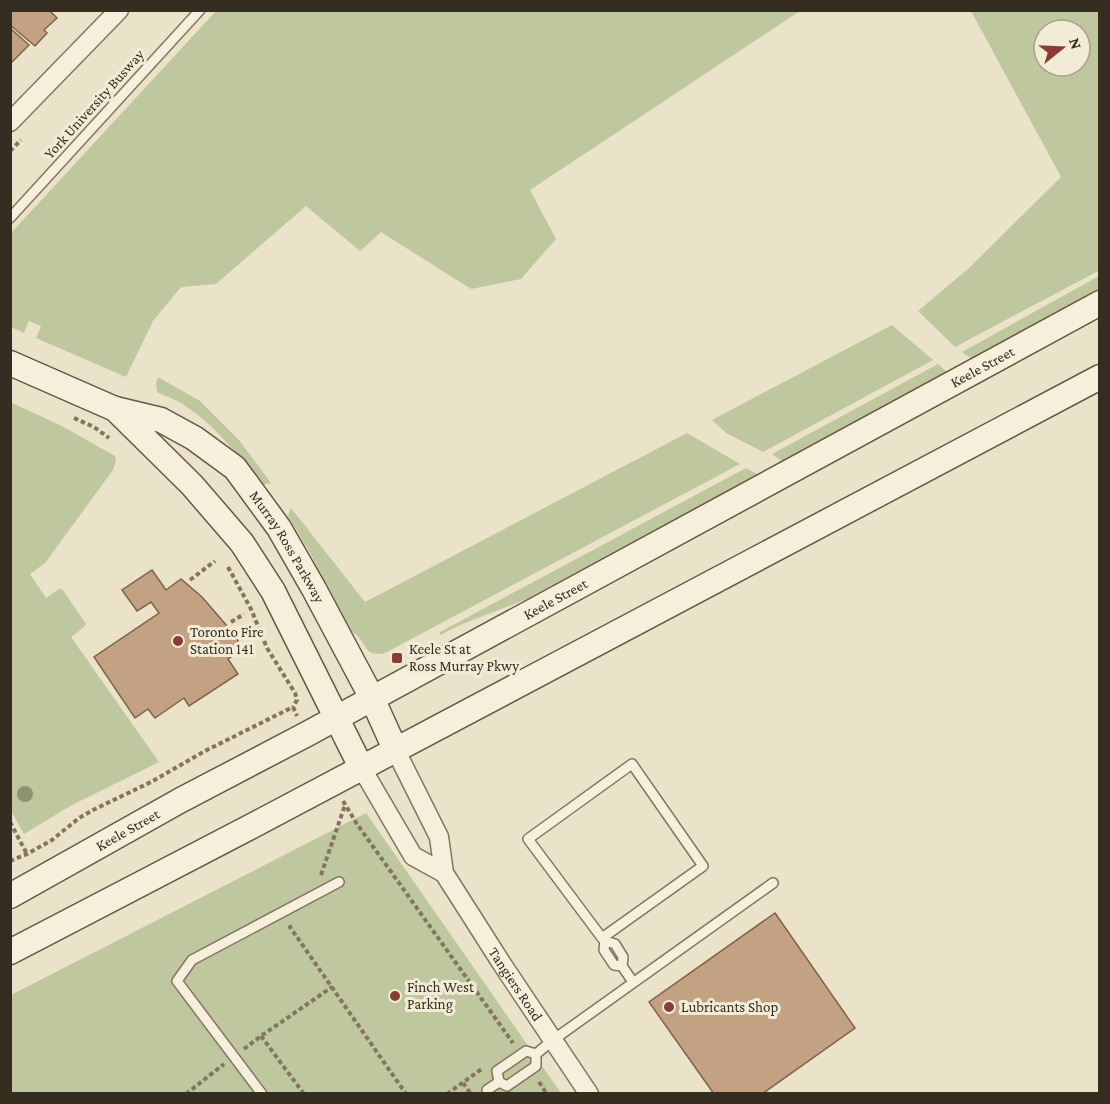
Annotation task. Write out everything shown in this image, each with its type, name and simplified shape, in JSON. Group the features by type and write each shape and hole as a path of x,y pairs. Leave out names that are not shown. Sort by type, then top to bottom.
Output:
{"main road":[{"name":"Keele Street","path":"10,896 182,800 1100,303"},
{"name":"Murray Ross Parkway","path":"10,363 115,409 161,420 194,438 236,468 279,528 314,589 372,698 395,749"},
{"path":"10,952 1100,377"},
{"name":"Murray Ross Parkway","path":"115,409 192,485 242,543 273,591 361,767"}],"street":[{"path":"10,122 112,13"},
{"name":"Tangiers Road","path":"395,749 439,837 444,873 589,1094"},
{"name":"Tangiers Road","path":"361,767 412,856 444,873"}],"lane":[{"name":"York University Busway","path":"10,218 200,10"},
{"path":"603,939 703,866 632,764 528,839 603,939 615,944 623,957 622,966 633,982"},
{"path":"262,1094 177,981 192,960 339,882"},
{"path":"536,1054 773,883"},
{"path":"499,1082 497,1071 526,1051 536,1054"},
{"path":"499,1082 507,1086 536,1066 536,1054"},
{"path":"487,1090 499,1082"}],"path":[{"path":"73,417 112,439"},
{"path":"190,580 215,561"},
{"path":"10,861 52,840 78,818 95,808 151,782 205,751 292,707 297,700 295,693 267,648 251,609 228,567"},
{"path":"231,622 244,614"},
{"path":"329,888 321,875 345,804 517,1049"},
{"path":"10,822 27,854"},
{"path":"297,922 290,927 406,1094"},
{"path":"186,1094 261,1036 332,987"},
{"path":"261,1036 304,1094"},
{"path":"463,1083 471,1094"}],"green space":[{"path":"217,10 800,11 530,190 556,239 521,279 471,289 381,232 360,251 306,206 216,284 181,287 153,321 126,377 36,338 41,326 29,321 24,333 11,327 11,233"},
{"path":"971,11 1099,11 1100,270 955,347 918,311 968,269 1061,177"},
{"path":"1099,276 1099,290 974,359 962,352"},
{"path":"892,325 933,360 763,452 726,433 712,420"},
{"path":"938,364 949,374 783,462 772,454"},
{"path":"158,377 200,401 239,440 271,483 262,485 228,443 198,415 180,402 157,392"},
{"path":"10,402 62,426 115,456 113,470 45,563 30,574 46,598 62,589 86,624 71,637 159,762 72,805 24,834 10,809"},
{"path":"687,433 740,464 385,653 372,653 352,632 288,516 291,508 365,602"},
{"path":"746,468 759,475 527,599 440,635 440,632"},
{"path":"366,813 561,1093 11,1094 11,995"}],"building":[{"path":"10,10 51,10 57,18 44,30 47,33 35,46 10,25"},
{"path":"10,28 29,45 10,64"},
{"name":"Toronto Fire Station 141","path":"152,570 166,590 181,579 202,597 233,633 243,649 228,659 238,674 189,706 184,698 155,718 148,709 135,718 94,657 159,613 151,602 137,611 122,590"},
{"path":"775,913 855,1028 762,1094 714,1094 649,1002"}],"place":[{"name":"Toronto Fire Station 141","path":"178,641"},
{"name":"Keele St at Ross Murray Pkwy","path":"397,658"},
{"name":"Finch West Parking","path":"395,996"},
{"name":"Lubricants Shop","path":"669,1007"}]}
